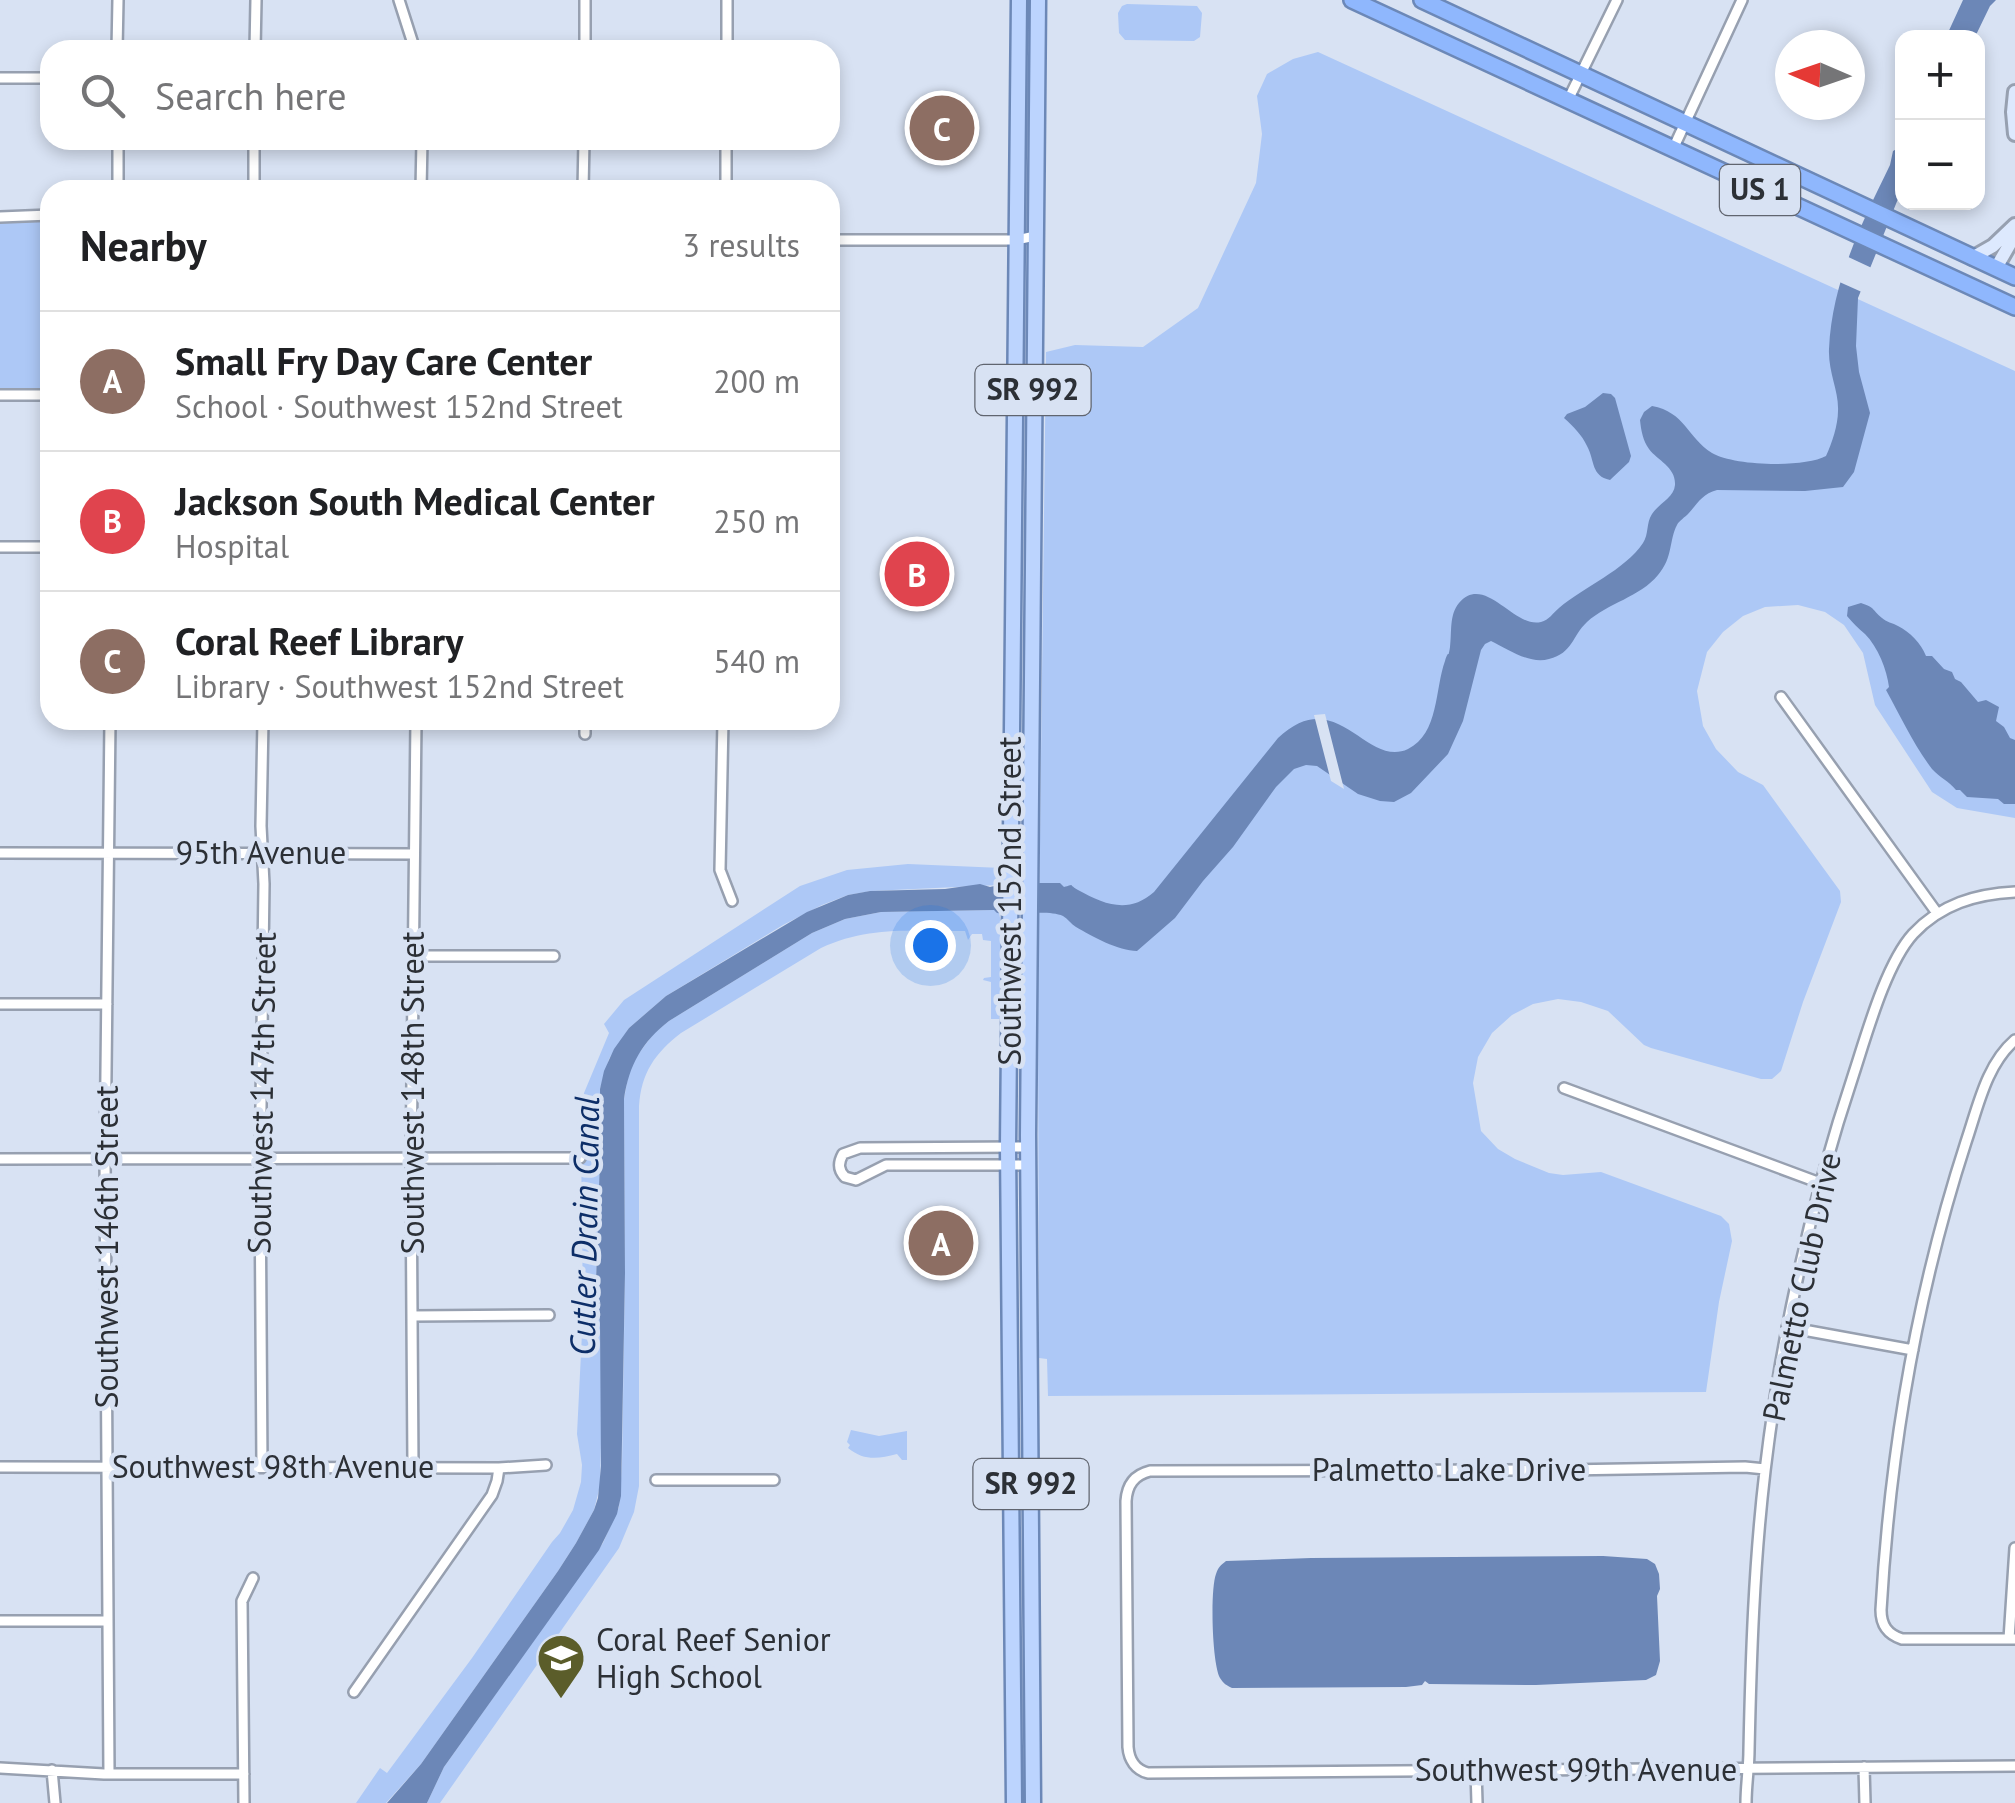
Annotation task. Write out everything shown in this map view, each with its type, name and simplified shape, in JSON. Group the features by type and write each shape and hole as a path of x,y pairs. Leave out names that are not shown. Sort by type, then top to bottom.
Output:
{"highway":[{"name":"US 1","path":"1352,0 2015,306"},
{"name":"US 1","path":"1422,0 2015,277"},
{"path":"1953,278 1976,277 1996,268"}],"main road":[{"name":"Southwest 152nd Street","path":"1014,1803 1008,1147 1018,0"},
{"name":"Southwest 152nd Street","path":"1033,1803 1028,1147 1038,0"},
{"path":"1019,64 1037,76"}],"street":[{"path":"118,0 118,40"},
{"path":"256,0 256,40"},
{"path":"399,0 412,40"},
{"path":"584,40 585,0"},
{"path":"726,0 726,40"},
{"path":"1568,100 1617,0"},
{"path":"1673,149 1742,0"},
{"path":"0,78 40,78"},
{"path":"2015,92 2015,134"},
{"path":"118,150 118,180"},
{"path":"254,150 254,180"},
{"path":"420,180 422,150"},
{"path":"583,180 584,150"},
{"path":"726,150 726,180"},
{"path":"0,217 40,216"},
{"path":"1972,258 1993,246 2015,224"},
{"path":"1996,268 2015,235"},
{"path":"840,240 1016,240 1036,236"},
{"path":"0,396 40,395"},
{"path":"0,548 40,547"},
{"path":"1781,697 1936,913"},
{"name":"Southwest 146th Street","path":"109,1774 106,1159 110,730"},
{"name":"Southwest 147th Street","path":"262,730 262,1466"},
{"name":"Southwest 148th Street","path":"412,1467 416,730"},
{"path":"723,730 720,870 732,902"},
{"name":"95th Avenue","path":"0,853 414,854"},
{"name":"Palmetto Club Drive","path":"1746,1803 1753,1607 1765,1468 1786,1326 1820,1183 1864,1042 1909,939 1936,913 1968,899 2015,892"},
{"path":"412,956 554,956"},
{"path":"0,1004 107,1004"},
{"path":"2015,1040 1994,1066 1969,1134 1912,1350 1883,1572 1881,1618 1886,1630 1904,1639 2012,1639 2015,1548"},
{"path":"1564,1088 1820,1183"},
{"path":"1028,1147 860,1148 843,1154 839,1163 841,1173 856,1180 886,1165 1029,1165"},
{"path":"0,1159 580,1158"},
{"path":"413,1316 549,1315"},
{"path":"1786,1326 1912,1350"},
{"name":"Southwest 98th Avenue","path":"0,1467 546,1465"},
{"path":"354,1692 492,1495 499,1468"},
{"name":"Palmetto Lake Drive","path":"1138,1768 1128,1754 1126,1501 1134,1478 1150,1471 1765,1468"},
{"path":"656,1480 774,1480"},
{"path":"244,1803 242,1601 253,1578"},
{"path":"0,1621 108,1621"},
{"name":"Southwest 99th Avenue","path":"1138,1768 1148,1773 2015,1766"},
{"path":"1864,1767 1865,1803"},
{"path":"0,1768 109,1774 244,1774"},
{"path":"52,1770 55,1803"},
{"path":"1476,1770 1477,1803"}],"shaded area":[{"path":"1963,0 1996,0 1978,30 1949,30"},
{"path":"1127,4 1197,6 1202,13 1200,37 1194,41 1125,40 1119,33 1118,13"},
{"path":"1318,52 2015,371 2015,818 1957,808 1932,792 1875,705 1863,653 1844,625 1825,612 1798,605 1765,607 1743,616 1707,652 1697,691 1703,726 1716,749 1738,772 1763,785 1840,891 1841,902 1781,1071 1772,1079 1761,1079 1651,1048 1608,1011 1558,999 1533,1004 1512,1015 1492,1033 1478,1057 1473,1083 1481,1131 1498,1149 1549,1173 1601,1172 1721,1216 1729,1224 1732,1241 1706,1392 1048,1396 1047,1359 1039,1358 1038,1001 1046,352 1075,345 1143,347 1198,308 1256,183 1262,134 1257,96 1267,74 1293,59"},
{"path":"1893,151 1895,206 1858,298 1856,346 1870,413 1854,472 1843,487 1805,491 1717,490 1708,494 1678,524 1666,562 1651,583 1587,622 1563,653 1534,660 1491,641 1485,644 1463,721 1448,754 1411,793 1394,802 1380,801 1358,794 1317,766 1294,769 1175,918 1137,951 1105,942 1056,914 1004,914 994,910 881,912 845,919 812,933 669,1021 651,1037 633,1065 624,1099 625,1273 621,1496 617,1514 599,1550 444,1767 427,1803 387,1803 421,1764 558,1571 598,1498 600,1324 596,1282 600,1156 595,1143 600,1131 604,1071 629,1028 666,996 807,912 848,895 980,884 990,887 1007,883 1060,883 1117,905 1145,899 1278,738 1299,723 1317,719 1334,722 1378,748 1393,752 1408,749 1418,742 1431,722 1449,651 1452,618 1459,603 1469,595 1479,594 1520,618 1541,622 1615,570 1643,543 1652,514 1672,494 1675,485 1673,473 1649,449 1643,435 1640,420 1652,406 1679,419 1704,447 1722,457 1786,464 1826,456 1838,416 1829,357 1836,300 1850,254"},
{"path":"0,222 40,222 40,390 0,390"},
{"path":"1603,393 1615,398 1631,456 1610,480 1596,471 1585,442 1564,418"},
{"path":"1861,603 1911,635 1926,656 1932,656 1952,672 1978,702 1986,700 1999,707 1996,721 2015,740 2015,804 1967,797 1932,769 1886,690 1888,680 1878,652 1847,616 1848,607"},
{"path":"908,864 1002,868 1000,885 871,891 822,905 666,996 629,1028 609,1059 600,1089 600,1131 595,1143 600,1156 596,1282 602,1402 600,1486 594,1510 558,1571 421,1764 386,1803 356,1803 380,1768 387,1773 573,1510 582,1465 577,1434 583,1313 581,1140 584,1093 609,1033 604,1024 624,1000 800,886 847,870"},
{"path":"995,910 1001,922 1001,1019 991,1019 991,982 983,980 991,977 991,941 983,940 982,934 972,934 968,940 965,931 874,933 821,948 681,1033 651,1065 639,1106 639,1486 634,1512 619,1548 440,1803 427,1803 444,1767 603,1543 619,1507 625,1273 624,1099 634,1060 654,1033 669,1021 812,933 845,919 881,912"},
{"path":"851,1430 879,1436 907,1431 907,1460 897,1454 871,1458 854,1452 847,1442"},
{"path":"1603,1556 1647,1559 1655,1564 1659,1574 1660,1661 1656,1675 1646,1680 1536,1685 1425,1681 1406,1687 1232,1688 1223,1682 1217,1670 1213,1595 1216,1574 1226,1561"}],"pier":[{"path":"1844,255 1874,269 1864,293 1835,280"},
{"path":"1325,714 1344,789 1331,781 1314,715"}],"place":[{"name":"Coral Reef Library","path":"942,128"},
{"name":"Jackson South Medical Center","path":"917,574"},
{"name":"Small Fry Day Care Center","path":"941,1243"},
{"name":"Coral Reef Senior High School","path":"561,1700"}],"water label":[{"name":"Cutler Drain Canal","path":"585,1226"}]}
